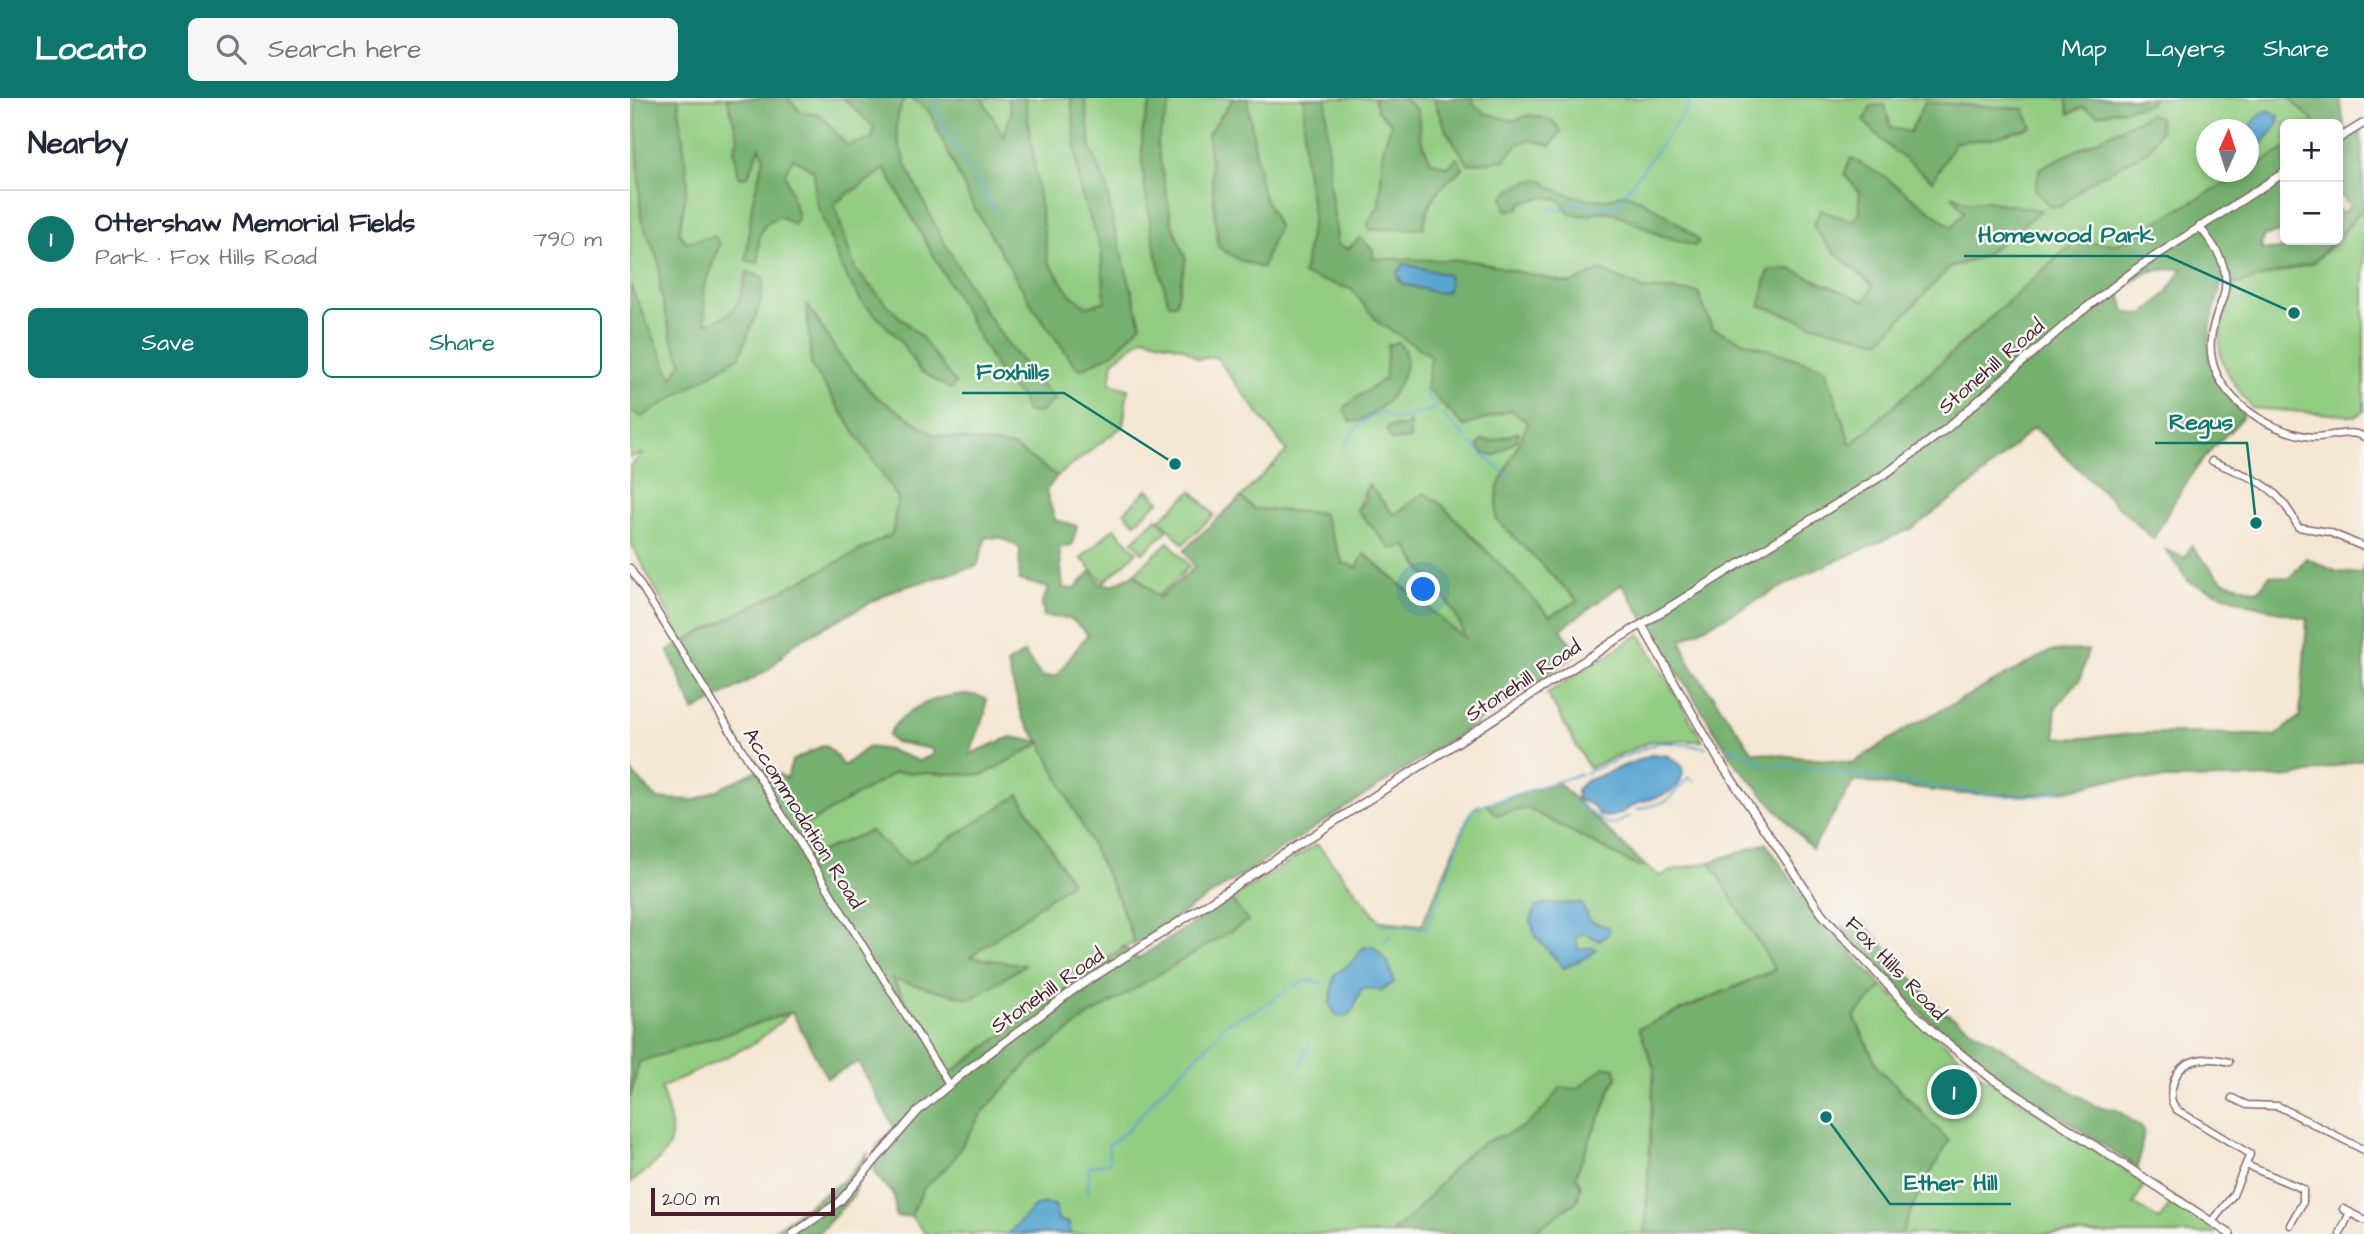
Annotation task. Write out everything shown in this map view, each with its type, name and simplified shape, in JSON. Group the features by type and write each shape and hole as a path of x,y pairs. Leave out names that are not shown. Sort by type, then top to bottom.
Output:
{"street":[{"path":"2343,136 2364,123"},
{"name":"Stonehill Road","path":"793,1234 839,1202 919,1110 1075,989 1642,625 1888,472 1946,429 2073,318 2199,226 2280,175"},
{"path":"2199,226 2225,265 2224,294 2211,329 2210,345 2214,367 2227,389 2260,421 2283,430 2309,436 2330,437 2351,433 2364,437"},
{"path":"2212,461 2276,492 2286,503 2298,527 2329,532 2364,548"},
{"name":"Accommodation Road","path":"630,568 949,1085"},
{"name":"Fox Hills Road","path":"1642,625 1720,762 1822,914 1913,1012 1991,1079 2230,1234"},
{"path":"2212,1222 2233,1195 2246,1166 2249,1151 2185,1116 2172,1105 2171,1098 2174,1078 2186,1063 2209,1059 2229,1062"},
{"path":"2232,1098 2248,1105 2278,1105 2364,1150"},
{"path":"2246,1166 2303,1189 2303,1202 2290,1225"},
{"path":"2340,1234 2346,1211 2364,1220"}],"green space":[{"path":"630,98 2289,98 2313,119 2280,119 2280,152 2259,164 2259,119 2196,119 2196,182 2227,182 2118,244 2074,242 1850,445 1825,368 1742,341 1712,328 1698,292 1643,289 1601,270 1571,284 1473,261 1378,322 1432,356 1426,388 1464,426 1511,410 1529,423 1498,487 1496,519 1578,601 1550,616 1442,505 1424,493 1394,515 1368,484 1357,510 1373,527 1407,545 1416,563 1455,610 1466,641 1365,554 1357,568 1343,563 1322,513 1254,509 1241,497 1287,451 1216,357 1198,359 1184,348 1144,337 1113,361 1110,384 1128,389 1123,426 1057,476 1014,447 934,435 874,395 839,355 807,305 811,365 898,498 892,534 683,642 630,541 630,467 644,453 630,458"},
{"path":"635,98 678,98 688,181 679,234 687,242 714,236 720,244 703,290 706,323 725,316 736,306 747,272 763,277 759,307 740,356 642,417 630,410 630,285 672,378 682,362 671,337 660,289 659,262 641,219"},
{"path":"727,98 788,98 801,112 821,115 846,145 872,139 874,127 843,98 905,98 898,115 899,144 929,213 985,311 1018,357 1055,399 1040,413 1026,412 1021,397 1003,380 885,169 834,204 855,269 921,337 956,384 950,389 919,370 899,339 861,301 842,269 815,199 814,171 793,158 785,173 798,217 794,225 780,216 766,224 760,234 759,263 746,261 752,203 764,157 760,147 748,176 739,178 734,150 738,137"},
{"path":"911,98 982,98 1004,137 1011,112 1007,98 1025,98 1048,261 1071,295 1088,307 1105,301 1101,249 1080,190 1071,98 1085,98 1091,149 1107,187 1112,219 1141,324 1114,353 1081,369 1075,365 1033,307 970,200 929,111"},
{"path":"1152,98 1172,98 1157,143 1172,224 1186,259 1176,304 1169,304 1164,287 1145,191 1143,129"},
{"path":"1234,98 1247,98 1262,192 1278,226 1262,268 1239,260 1218,247 1208,134"},
{"path":"1304,98 1326,98 1329,180 1338,245 1348,249 1360,237 1373,250 1373,258 1473,261 1571,284 1601,270 1643,289 1698,292 1712,328 1742,341 1825,368 1851,445 2074,242 2118,244 2227,182 2259,182 2259,164 2280,152 2280,232 2263,236 2261,249 2277,249 2290,245 2329,245 2313,263 2233,285 2222,280 2209,337 2211,366 2228,397 2244,415 2194,472 2153,539 2034,427 1975,482 1911,529 1810,572 1681,640 1690,664 1753,752 1853,763 1904,730 2051,651 2088,650 2080,679 2055,708 2056,737 2164,733 2276,736 2300,716 2307,619 2249,604 2189,582 2166,550 2185,558 2191,546 2222,581 2258,591 2270,575 2289,579 2306,558 2337,572 2361,574 2364,564 2364,759 2293,777 2107,780 2075,789 2026,795 1962,794 1854,781 1812,849 1735,763 1622,584 1561,629 1578,653 1467,729 1135,944 1118,898 1041,743 983,775 896,772 799,829 815,854 870,831 908,865 1019,795 1071,882 970,957 1025,965 971,999 892,979 950,1073 1124,947 1137,959 1231,899 1248,921 1086,1018 1029,1062 982,1113 951,1163 924,1188 911,1216 896,1217 894,1195 874,1172 876,1148 894,1127 858,1062 827,1078 792,1012 639,1062 630,1099 630,760 631,772 658,799 697,800 758,770 769,768 787,779 792,761 824,745 843,766 868,747 889,750 919,761 932,755 933,749 894,742 888,736 895,725 917,707 960,695 974,695 986,699 985,714 970,754 1011,737 1040,742 1023,719 1007,664 1024,653 1042,677 1056,676 1088,634 1071,619 1044,616 1042,602 1049,588 1019,580 1020,548 1002,538 986,537 977,566 894,590 794,643 768,670 694,711 668,650 892,534 898,498 811,365 807,304 839,355 874,395 934,435 1014,447 1057,476 1046,491 1055,520 1077,526 1072,545 1059,548 1063,588 1075,589 1091,571 1101,584 1113,585 1134,574 1159,598 1195,567 1184,550 1241,497 1254,509 1322,513 1343,563 1357,568 1364,554 1465,639 1447,601 1407,546 1391,549 1357,510 1365,499 1368,484 1394,515 1424,493 1442,505 1550,616 1578,601 1496,519 1498,487 1528,423 1511,410 1464,426 1426,388 1431,356 1378,322 1351,289 1303,275 1313,215 1304,157","holes":["1404,264 1448,275 1439,293 1403,284 1397,279","2183,268 2167,293 2143,315 2125,312 2119,290 2150,271"]},
{"path":"1374,98 1403,98 1418,111 1420,135 1430,161 1448,167 1457,158 1463,168 1432,200 1423,228 1369,230 1368,222 1379,206 1383,149 1391,123 1378,112"},
{"path":"1433,98 1474,98 1472,103 1485,113 1513,121 1530,115 1552,120 1561,131 1551,146 1525,141 1515,147 1505,160 1468,164 1446,130"},
{"path":"2066,98 2153,99 2148,104 2098,115 2083,107 2069,114"},
{"path":"2289,98 2340,98 2345,130 2361,131 2364,207 2343,230 2343,212 2350,206 2343,198 2343,119 2311,119"},
{"path":"1925,102 2024,109 2032,127 1989,139 1955,142 1933,181 1888,146 1864,121 1871,106 1885,105 1891,128 1910,132"},
{"path":"2150,114 2159,117 2160,131 2148,151 2088,183 2060,207 2050,206 2035,190 2040,168"},
{"path":"1851,158 1885,177 1952,227 1964,212 1952,195 1966,202 1987,201 2041,210 1982,257 1950,267 1880,341 1813,325 1760,305 1768,271 1790,269 1865,301 1873,286 1829,247 1813,226 1820,210 1851,221 1860,214 1859,192 1844,174"},
{"path":"1540,179 1554,189 1580,198 1608,199 1621,194 1628,195 1675,221 1699,242 1694,246 1661,235 1613,213 1589,216 1570,214 1559,199 1544,197 1521,203 1518,210 1506,210 1503,197 1507,193 1520,185"},
{"path":"2364,207 2364,411 2356,416 2252,408 2229,375 2220,350 2222,323 2233,285 2313,263 2333,245 2343,245 2343,234"},
{"path":"1398,342 1405,352 1406,365 1402,378 1394,391 1373,413 1362,420 1351,422 1344,411 1346,406 1385,378 1388,345"},
{"path":"1410,421 1410,439 1392,441 1386,430 1389,427 1405,426"},
{"path":"1519,432 1517,440 1496,455 1485,454 1478,446 1482,440 1493,441"},
{"path":"1148,489 1159,501 1135,523 1124,512"},
{"path":"1192,491 1214,515 1183,544 1160,519"},
{"path":"1157,518 1168,530 1143,553 1133,541"},
{"path":"1114,528 1137,552 1104,582 1081,558"},
{"path":"1168,542 1190,566 1157,597 1135,573"},
{"path":"1640,634 1703,741 1652,741 1589,768 1547,693"},
{"path":"1041,742 1118,898 1135,944 1124,947 950,1073 892,978 971,998 1023,965 969,958 1019,796 908,865 870,831 815,854 799,829 896,772 983,775"},
{"path":"1557,782 1644,865 1660,876 1677,869 1710,862 1776,969 1639,1028 1654,1068 1645,1234 926,1234 876,1175 930,1118 1227,910 1231,899 1317,844 1380,921 1422,925 1470,813 1476,807"},
{"path":"1557,782 1644,865 1640,868 1527,808 1497,815 1486,804"},
{"path":"1766,843 1815,914 1883,986 1854,1017 1878,1068 1949,1141 1918,1195 1901,1234 1645,1234 1654,1068 1639,1028 1775,970 1710,862"},
{"path":"1863,922 1940,1009 2095,1106 2117,1110 2144,1130 2138,1168 1991,1071 1922,1014 1839,927"},
{"path":"1883,986 1976,1072 2145,1183 2134,1204 2159,1220 2174,1199 2216,1230 2214,1234 1901,1234 1918,1195 1922,1111 1878,1068 1854,1016"},
{"path":"792,1012 755,1043 661,1088 670,1122 670,1144 657,1162 630,1183 630,1099 639,1062"},
{"path":"1604,1067 1615,1068 1617,1078 1609,1091 1576,1176 1581,1186 1577,1201 1531,1234 1389,1234 1413,1214 1470,1152 1487,1141 1526,1125 1543,1110 1561,1087 1577,1089"},
{"path":"868,1153 854,1195 818,1234 768,1234 844,1180"}],"water":[{"path":"2269,110 2279,116 2277,126 2259,147 2259,119 2256,119"},
{"path":"1404,264 1448,275 1449,287 1446,292 1439,293 1403,284 1397,274"},
{"path":"1653,754 1669,756 1683,767 1680,783 1670,792 1636,804 1617,815 1606,817 1600,816 1592,805 1577,799 1577,789 1586,781"},
{"path":"1581,903 1590,921 1608,927 1610,932 1600,941 1585,933 1576,936 1578,950 1593,947 1596,949 1591,955 1564,968 1536,937 1531,921 1535,909 1543,904"},
{"path":"1373,946 1388,962 1394,983 1381,990 1363,988 1351,1013 1343,1017 1336,1016 1330,1004 1334,975 1351,963 1363,948"},
{"path":"1044,1203 1055,1205 1058,1220 1069,1223 1070,1234 1008,1234 1034,1207"}],"waterway":[{"path":"935,98 939,119 996,212"},
{"path":"1549,209 1561,210 1575,203 1614,208 1687,109 1690,98"},
{"path":"1423,390 1436,407"},
{"path":"1343,450 1354,431 1370,418 1384,413 1395,420 1434,409"},
{"path":"1442,414 1466,438"},
{"path":"1471,444 1500,470"},
{"path":"1501,471 1508,477"},
{"path":"1585,773 1660,742 1706,747"},
{"path":"1726,746 1740,752"},
{"path":"1745,754 1767,766"},
{"path":"1773,764 2001,796 2041,796 2064,788"},
{"path":"1451,863 1470,813 1476,807 1581,774"},
{"path":"1636,810 1667,801 1689,777 1694,782"},
{"path":"1574,801 1605,823 1614,824 1630,816"},
{"path":"1379,924 1426,928 1450,866"},
{"path":"1384,943 1391,935"},
{"path":"1294,986 1308,980 1322,983"},
{"path":"1088,1193 1089,1167 1109,1162 1109,1144 1126,1132 1226,1023 1262,1007 1288,988"},
{"path":"1301,1064 1311,1043"}],"place":[{"name":"Homewood Park","path":"2294,313"},
{"name":"Foxhills","path":"1175,464"},
{"name":"Regus","path":"2256,523"},
{"name":"Ottershaw Memorial Fields","path":"1954,1092"},
{"name":"Ether Hill","path":"1826,1117"}]}
